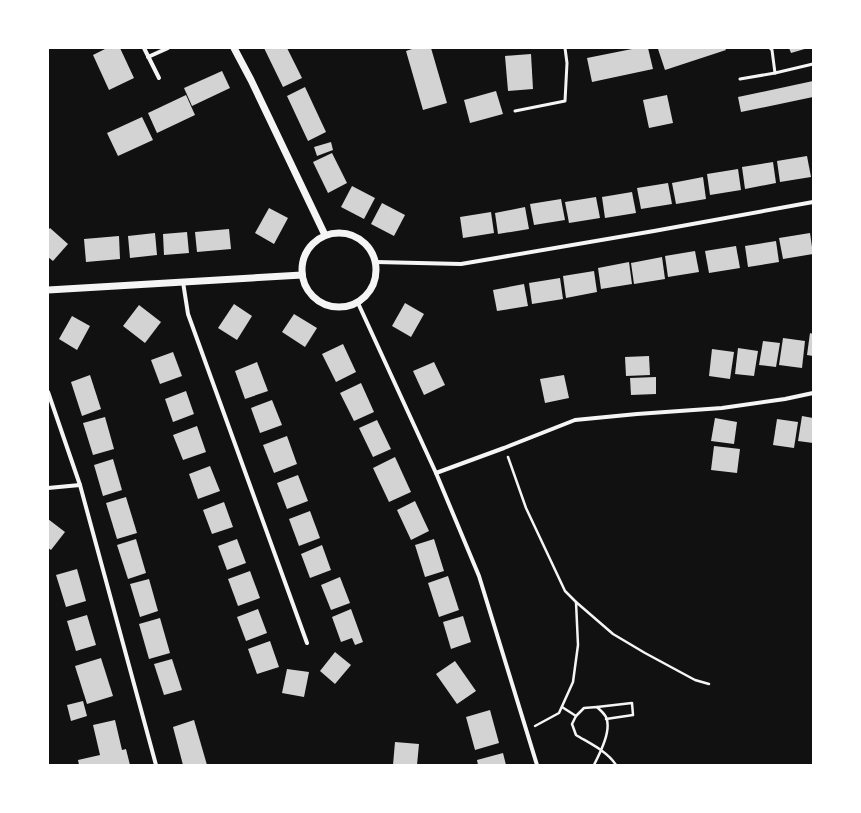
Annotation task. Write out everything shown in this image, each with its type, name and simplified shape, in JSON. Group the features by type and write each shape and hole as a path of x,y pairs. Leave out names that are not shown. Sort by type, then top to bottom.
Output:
{"street":[{"path":"144,48 159,78"},
{"path":"148,57 168,48"},
{"path":"234,48 251,80 325,235"},
{"path":"376,262 461,264 813,202"},
{"path":"335,232 357,236 366,243 372,252 376,262 377,274 374,285 367,295 358,302 338,308 327,306 310,294 305,285 302,275 304,256 309,247 316,240 325,235 335,232"},
{"path":"48,290 302,275"},
{"path":"183,282 188,314 307,643"},
{"path":"358,302 436,473 479,576 537,765"},
{"path":"48,392 80,485 156,765"},
{"path":"436,473 575,420 722,408 785,399 813,393"},
{"path":"48,488 80,485"}],"lane":[{"path":"515,111 565,101 567,63 565,48"},
{"path":"770,48 772,50 775,73"},
{"path":"740,79 813,64"}],"path":[{"path":"504,448 510,460 526,508 564,591 613,634 695,680 708,684"},
{"path":"526,731 559,713 574,682 578,646 576,602"},
{"path":"606,719 633,715 632,703 584,708 576,716 572,724 576,735 601,751 613,760 616,765"},
{"path":"562,707 576,716"},
{"path":"594,765 608,731 606,716 597,707"}],"building":[{"path":"107,48 120,48 134,78 109,90 93,55"},
{"path":"264,48 287,48 302,78 283,87"},
{"path":"415,48 431,48 447,103 423,110 406,51"},
{"path":"637,48 648,48 653,69 592,82 587,58"},
{"path":"725,48 726,50 665,70 658,49"},
{"path":"789,48 808,48 791,53"},
{"path":"531,54 533,89 508,91 505,56"},
{"path":"222,71 230,88 192,106 184,88"},
{"path":"813,81 813,97 741,112 738,97"},
{"path":"305,87 326,132 308,141 287,96"},
{"path":"496,91 503,114 470,123 464,100"},
{"path":"186,95 195,115 157,133 148,113"},
{"path":"667,95 673,123 649,128 643,100"},
{"path":"142,117 153,140 118,156 107,133"},
{"path":"331,142 333,150 317,156 314,147"},
{"path":"332,153 347,183 328,193 313,162"},
{"path":"807,156 811,177 780,182 777,161"},
{"path":"773,162 776,183 745,189 742,167"},
{"path":"738,169 741,190 710,195 707,174"},
{"path":"703,177 706,199 676,204 672,183"},
{"path":"668,183 672,204 641,209 637,188"},
{"path":"352,186 375,198 364,219 341,207"},
{"path":"632,192 636,213 605,218 602,197"},
{"path":"596,197 600,218 569,223 565,202"},
{"path":"561,199 565,220 534,225 530,204"},
{"path":"382,203 405,215 394,236 371,224"},
{"path":"525,207 529,229 498,234 495,213"},
{"path":"269,208 288,218 274,244 255,233"},
{"path":"491,212 494,233 463,238 460,217"},
{"path":"50,228 68,244 53,261 48,257 48,230"},
{"path":"229,229 231,249 197,252 195,232"},
{"path":"187,232 189,253 164,255 163,234"},
{"path":"155,233 157,255 130,258 128,236"},
{"path":"810,233 813,254 783,259 779,238"},
{"path":"119,236 120,259 86,262 84,239"},
{"path":"776,241 779,262 748,267 745,246"},
{"path":"736,246 740,268 709,273 705,251"},
{"path":"695,251 699,272 668,277 665,256"},
{"path":"662,257 665,279 634,284 631,263"},
{"path":"629,262 632,284 601,289 598,268"},
{"path":"594,271 597,292 566,298 563,276"},
{"path":"560,278 563,299 532,304 529,283"},
{"path":"524,284 528,306 497,311 493,290"},
{"path":"405,303 424,314 411,337 392,326"},
{"path":"234,304 252,316 237,340 218,328"},
{"path":"139,305 161,322 145,343 123,326"},
{"path":"294,314 317,328 305,347 282,332"},
{"path":"72,316 90,326 77,350 59,339"},
{"path":"810,333 813,334 813,356 807,355"},
{"path":"783,338 805,341 802,368 779,365"},
{"path":"763,341 780,343 776,367 759,365"},
{"path":"343,344 356,372 336,382 322,354"},
{"path":"738,348 758,351 754,376 735,374"},
{"path":"712,349 734,352 730,379 709,376"},
{"path":"173,352 182,376 160,384 151,360"},
{"path":"649,356 650,375 626,376 625,357"},
{"path":"257,362 268,391 245,399 235,371"},
{"path":"434,362 445,385 424,395 413,371"},
{"path":"90,375 101,409 82,416 71,382"},
{"path":"564,375 569,398 545,403 540,379"},
{"path":"656,377 656,394 631,395 630,378"},
{"path":"361,383 374,412 354,421 340,393"},
{"path":"186,391 194,414 173,422 165,399"},
{"path":"272,400 282,425 260,433 251,408"},
{"path":"802,416 813,418 813,443 798,441"},
{"path":"105,417 114,449 93,455 83,423"},
{"path":"715,418 737,422 734,444 711,441"},
{"path":"777,419 798,422 794,448 773,445"},
{"path":"377,420 391,449 373,457 359,428"},
{"path":"197,426 206,452 183,460 173,435"},
{"path":"287,436 297,464 274,473 263,445"},
{"path":"714,446 740,449 737,473 711,470"},
{"path":"395,457 411,492 389,502 373,468"},
{"path":"113,459 122,490 103,496 94,465"},
{"path":"210,466 220,491 198,499 189,474"},
{"path":"298,475 308,501 287,509 277,483"},
{"path":"126,497 137,533 117,539 106,503"},
{"path":"415,501 429,531 411,540 397,510"},
{"path":"224,502 233,527 212,534 203,510"},
{"path":"310,511 320,538 299,546 289,519"},
{"path":"48,519 65,532 51,550 48,548"},
{"path":"136,539 146,573 128,579 117,545"},
{"path":"237,539 246,563 227,570 218,546"},
{"path":"434,539 444,571 425,577 415,545"},
{"path":"322,545 331,570 310,578 301,554"},
{"path":"77,569 86,601 66,607 56,575"},
{"path":"250,571 260,598 238,606 228,579"},
{"path":"448,576 459,610 439,617 428,583"},
{"path":"340,577 350,603 331,610 321,585"},
{"path":"149,579 158,611 140,617 130,584"},
{"path":"258,609 267,633 246,641 237,617"},
{"path":"351,609 363,642 355,645 352,638 341,642 332,617"},
{"path":"87,615 96,645 76,651 67,621"},
{"path":"463,616 471,642 451,649 443,622"},
{"path":"160,618 170,653 149,659 139,624"},
{"path":"270,641 279,667 257,674 248,649"},
{"path":"335,652 351,665 335,684 320,671"},
{"path":"101,658 113,696 87,704 75,666"},
{"path":"172,659 182,690 164,695 154,664"},
{"path":"455,661 476,691 457,704 436,674"},
{"path":"287,669 309,672 304,697 282,693"},
{"path":"83,701 87,716 71,721 67,705"},
{"path":"490,710 499,743 475,750 466,717"},
{"path":"115,720 122,750 126,749 130,765 79,765 78,760 100,755 93,725"},
{"path":"194,720 207,765 183,765 173,727"},
{"path":"395,742 419,744 417,765 393,765"},
{"path":"503,753 506,765 478,765 477,760"}]}
